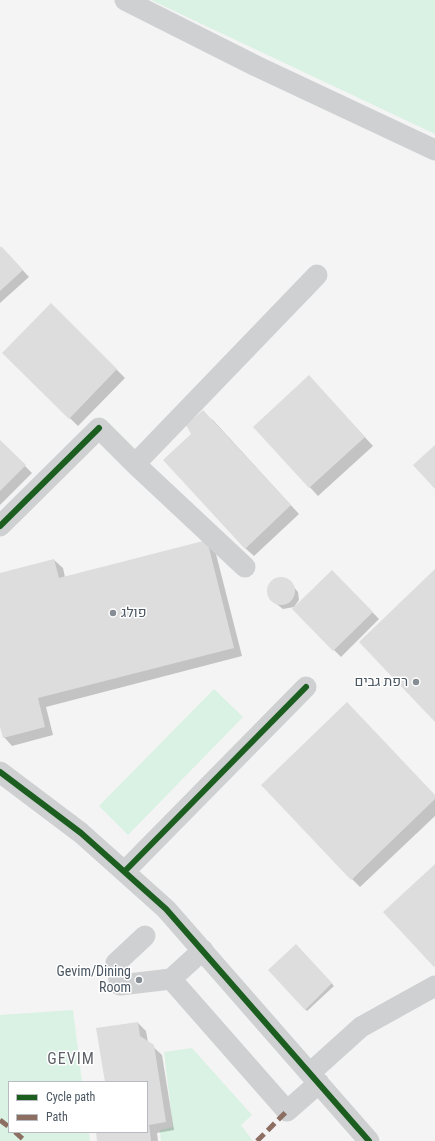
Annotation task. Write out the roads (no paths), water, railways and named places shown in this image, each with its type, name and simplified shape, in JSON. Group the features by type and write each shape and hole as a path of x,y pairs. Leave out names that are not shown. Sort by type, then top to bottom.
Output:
{"street":[{"path":"125,0 270,73 435,150"},
{"path":"135,464 317,275"},
{"path":"0,526 99,428 244,567"},
{"path":"125,871 306,687"},
{"path":"0,772 81,833 166,909 369,1141"},
{"path":"145,936 116,962 120,985 170,979 203,950"},
{"path":"170,979 287,1111 314,1078 362,1027 435,986"}],"place":[{"name":"פולג","path":"113,613"},
{"name":"רפת גבים","path":"416,682"},
{"name":"Gevim/Dining Room","path":"139,980"}],"district":[{"name":"GEVIM","path":"71,1060"}]}
